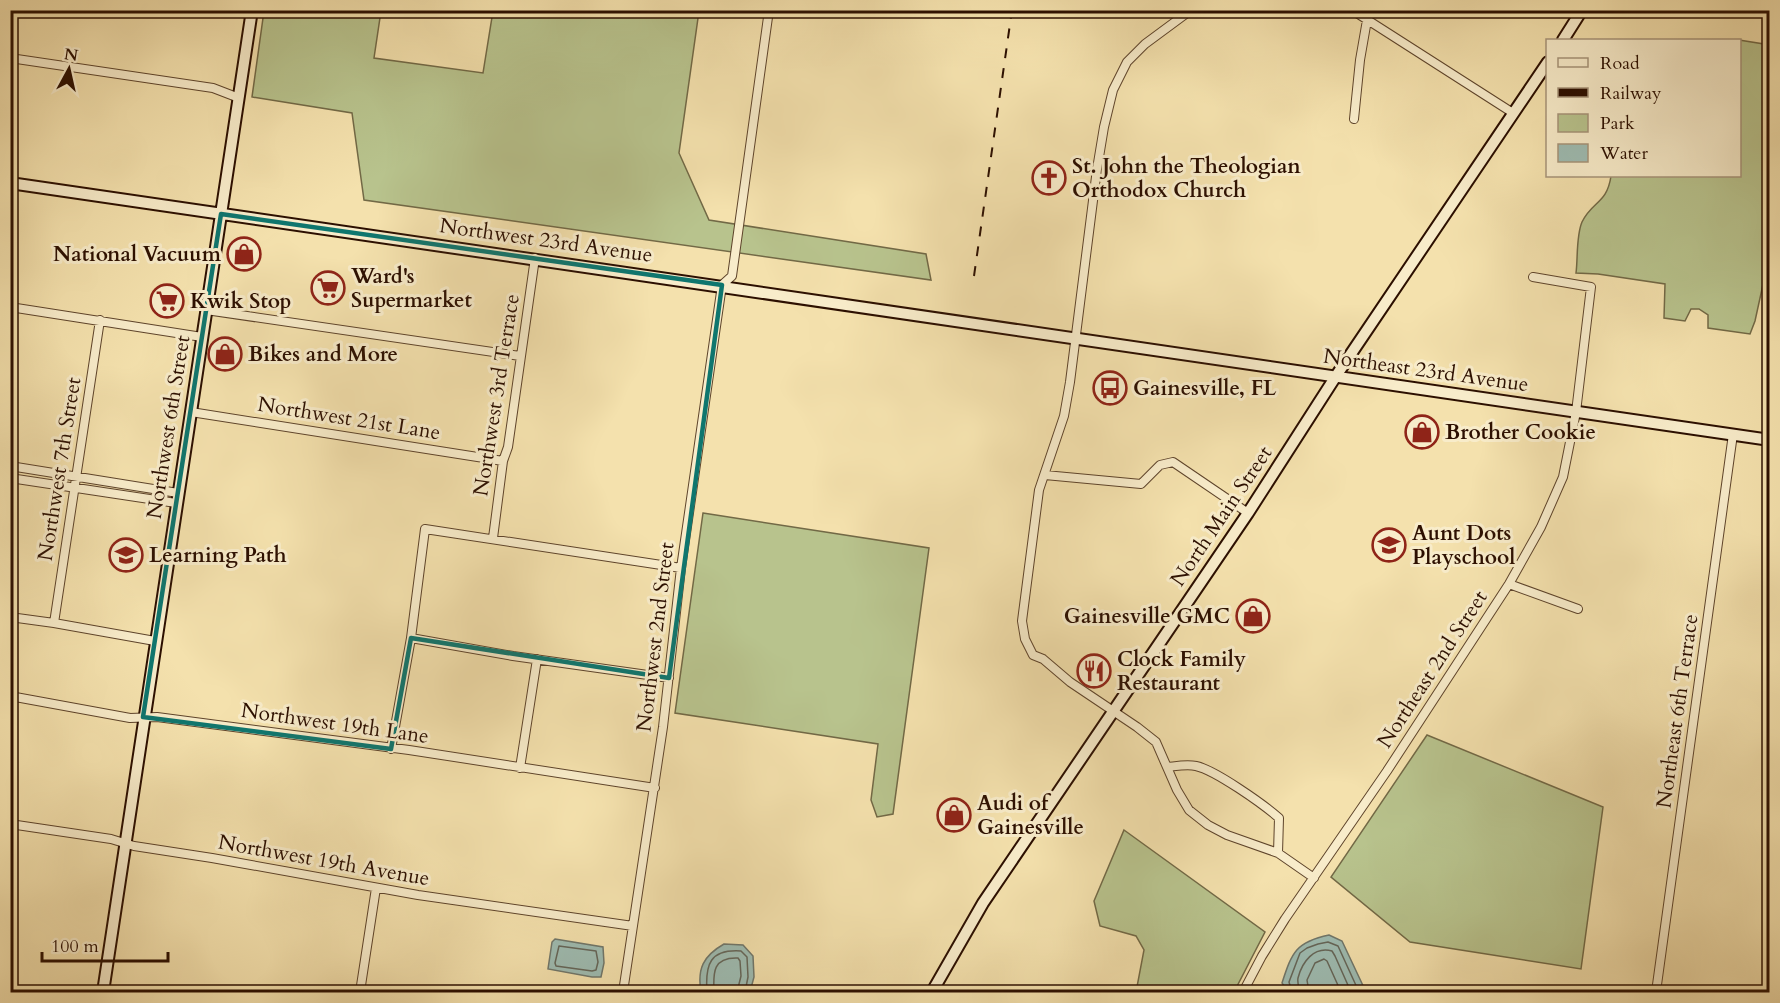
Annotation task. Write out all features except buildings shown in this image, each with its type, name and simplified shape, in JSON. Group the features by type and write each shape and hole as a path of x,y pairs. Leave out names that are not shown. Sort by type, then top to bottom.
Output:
{"main road":[{"name":"Northwest 6th Street","path":"103,993 143,717 252,10"},
{"path":"1564,39 1582,10"},
{"name":"North Main Street","path":"936,991 983,903 1248,513 1336,376 1546,65"},
{"name":"Northwest 23rd Avenue","path":"10,183 1077,338"},
{"name":"Northeast 23rd Avenue","path":"1077,338 1770,440"}],"street":[{"name":"Northwest 2nd Street","path":"623,993 655,788 681,568 722,285 732,276 769,10"},
{"path":"1191,10 1167,27 1127,62 1113,90 1097,169 1077,338 1065,416 1040,490 1022,621 1023,630 1033,655 1043,659 1070,682 1156,742 1177,790 1189,810 1227,835 1278,853 1314,878"},
{"path":"1352,10 1513,113"},
{"path":"1354,119 1367,20"},
{"path":"10,58 213,88 239,98"},
{"name":"Northwest 3rd Terrace","path":"493,538 535,258"},
{"name":"Northeast 2nd Street","path":"1243,993 1273,938 1387,771 1509,584 1557,495 1563,477 1576,412 1591,287 1533,277"},
{"path":"10,308 202,337"},
{"path":"206,310 520,356"},
{"name":"Northwest 7th Street","path":"54,623 100,320"},
{"name":"Northwest 21st Lane","path":"190,412 503,460"},
{"name":"Northeast 6th Terrace","path":"1656,993 1733,434"},
{"path":"1045,475 1141,484 1160,465 1173,462 1248,513"},
{"path":"10,466 76,476 177,498"},
{"path":"10,477 74,487 177,498"},
{"path":"391,749 411,638 425,529 681,568"},
{"path":"1509,584 1578,609"},
{"path":"10,617 155,641"},
{"path":"411,638 669,678"},
{"path":"520,768 537,659"},
{"name":"Northwest 19th Lane","path":"10,696 130,718 157,717 655,788"},
{"path":"1168,766 1194,766 1210,771 1266,806 1278,818 1278,853"},
{"name":"Northwest 19th Avenue","path":"10,824 111,839 125,844 375,888 633,926"},
{"path":"360,993 375,888"},
{"path":"1766,993 1770,964"}],"highlighted area":[{"path":"221,214 722,285 669,678 411,638 391,749 143,717"}],"green space":[{"path":"264,11 381,11 374,58 483,73 493,11 699,11 679,153 709,220 926,254 931,280 364,200 352,113 252,97"},
{"path":"1741,40 1770,45 1769,257 1750,334 1708,328 1708,315 1699,309 1691,309 1685,321 1664,318 1665,284 1576,273 1578,240 1582,222 1603,197 1611,177 1741,177"},
{"path":"703,513 929,548 893,814 877,817 871,800 878,744 675,713"},
{"path":"1427,735 1603,807 1581,969 1410,942 1331,877"},
{"path":"1124,830 1265,932 1234,992 1136,992 1144,950 1136,936 1100,926 1094,901"}],"water":[{"path":"1329,935 1342,941 1366,992 1288,992 1282,983 1289,963 1297,950 1309,941"},
{"path":"555,939 603,947 604,963 601,977 548,969 552,942"},
{"path":"724,944 743,945 753,956 754,977 750,992 701,992 700,976 703,964 711,953"}],"railway":[{"path":"974,276 1012,10"}],"place":[{"name":"St. John the Theologian Orthodox Church","path":"1049,178"},
{"name":"National Vacuum","path":"244,254"},
{"name":"Ward's Supermarket","path":"328,288"},
{"name":"Kwik Stop","path":"167,301"},
{"name":"Bikes and More","path":"225,354"},
{"name":"Gainesville, FL","path":"1110,388"},
{"name":"Brother Cookie","path":"1422,432"},
{"name":"Aunt Dots Playschool","path":"1389,545"},
{"name":"Learning Path","path":"126,555"},
{"name":"Gainesville GMC","path":"1253,616"},
{"name":"Clock Family Restaurant","path":"1094,671"},
{"name":"Audi of Gainesville","path":"954,815"}]}
